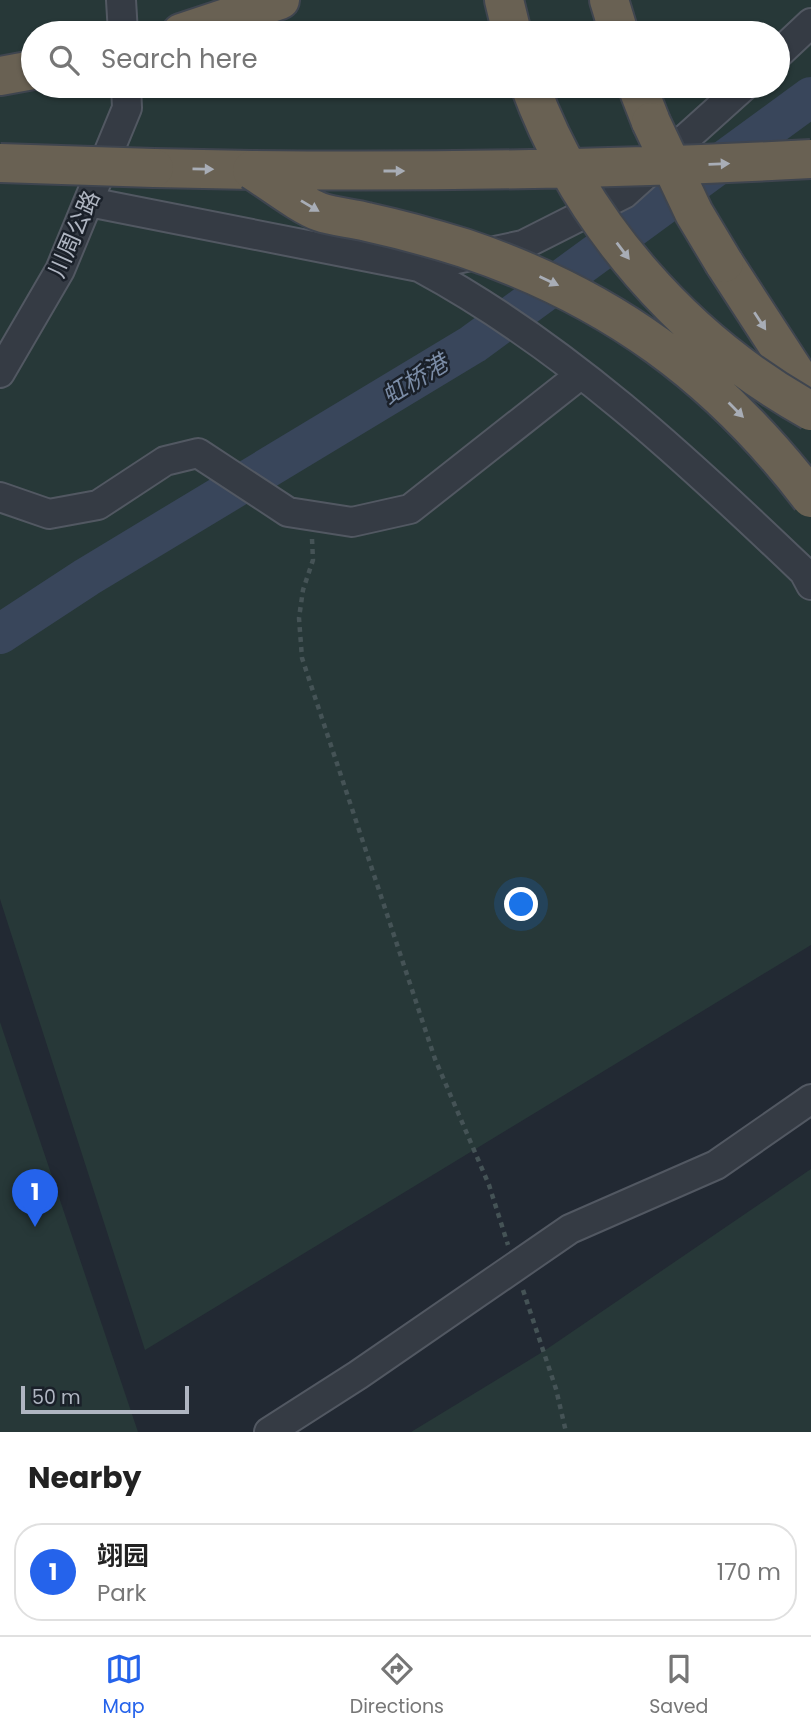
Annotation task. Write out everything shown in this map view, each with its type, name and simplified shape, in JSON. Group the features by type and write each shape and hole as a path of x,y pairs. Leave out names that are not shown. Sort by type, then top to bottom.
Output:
{"highway":[{"path":"217,21 280,0"},
{"path":"504,0 509,21"},
{"path":"609,0 615,21"},
{"path":"0,76 21,72"},
{"path":"535,98 576,183 629,258 683,317 725,354 811,411"},
{"path":"642,98 694,213 811,397"},
{"path":"0,163 252,170 534,170 811,159"},
{"path":"252,170 319,212 403,230 489,257 526,271 598,306 665,350 727,401 771,448 811,498"}],"street":[{"path":"121,0 122,21"},
{"path":"790,43 811,23"},
{"name":"川周公路","path":"0,373 60,270 127,108 127,98"},
{"path":"419,267 523,246 624,194 731,98"},
{"path":"89,201 419,267 469,294 573,369 687,461 804,572 811,585"},
{"path":"0,496 49,514 98,505 166,461 198,453 293,513 352,523 410,509 573,369"},
{"path":"269,1432 358,1375 570,1229 716,1165 811,1099"}],"path":[{"path":"293,513 312,536 313,561 303,590 299,618 302,658 435,1059 489,1185 510,1249"},
{"path":"522,1287 556,1389 566,1432"}],"shaded area":[{"path":"0,0 811,0 811,945 145,1350 0,899"},
{"path":"0,1022 138,1432 0,1432"},
{"path":"811,1169 811,1432 411,1432 544,1351"}],"waterway":[{"name":"虹桥港","path":"0,634 87,577 473,344 811,97"}],"place":[{"name":"翊园","path":"35,1227"}]}
